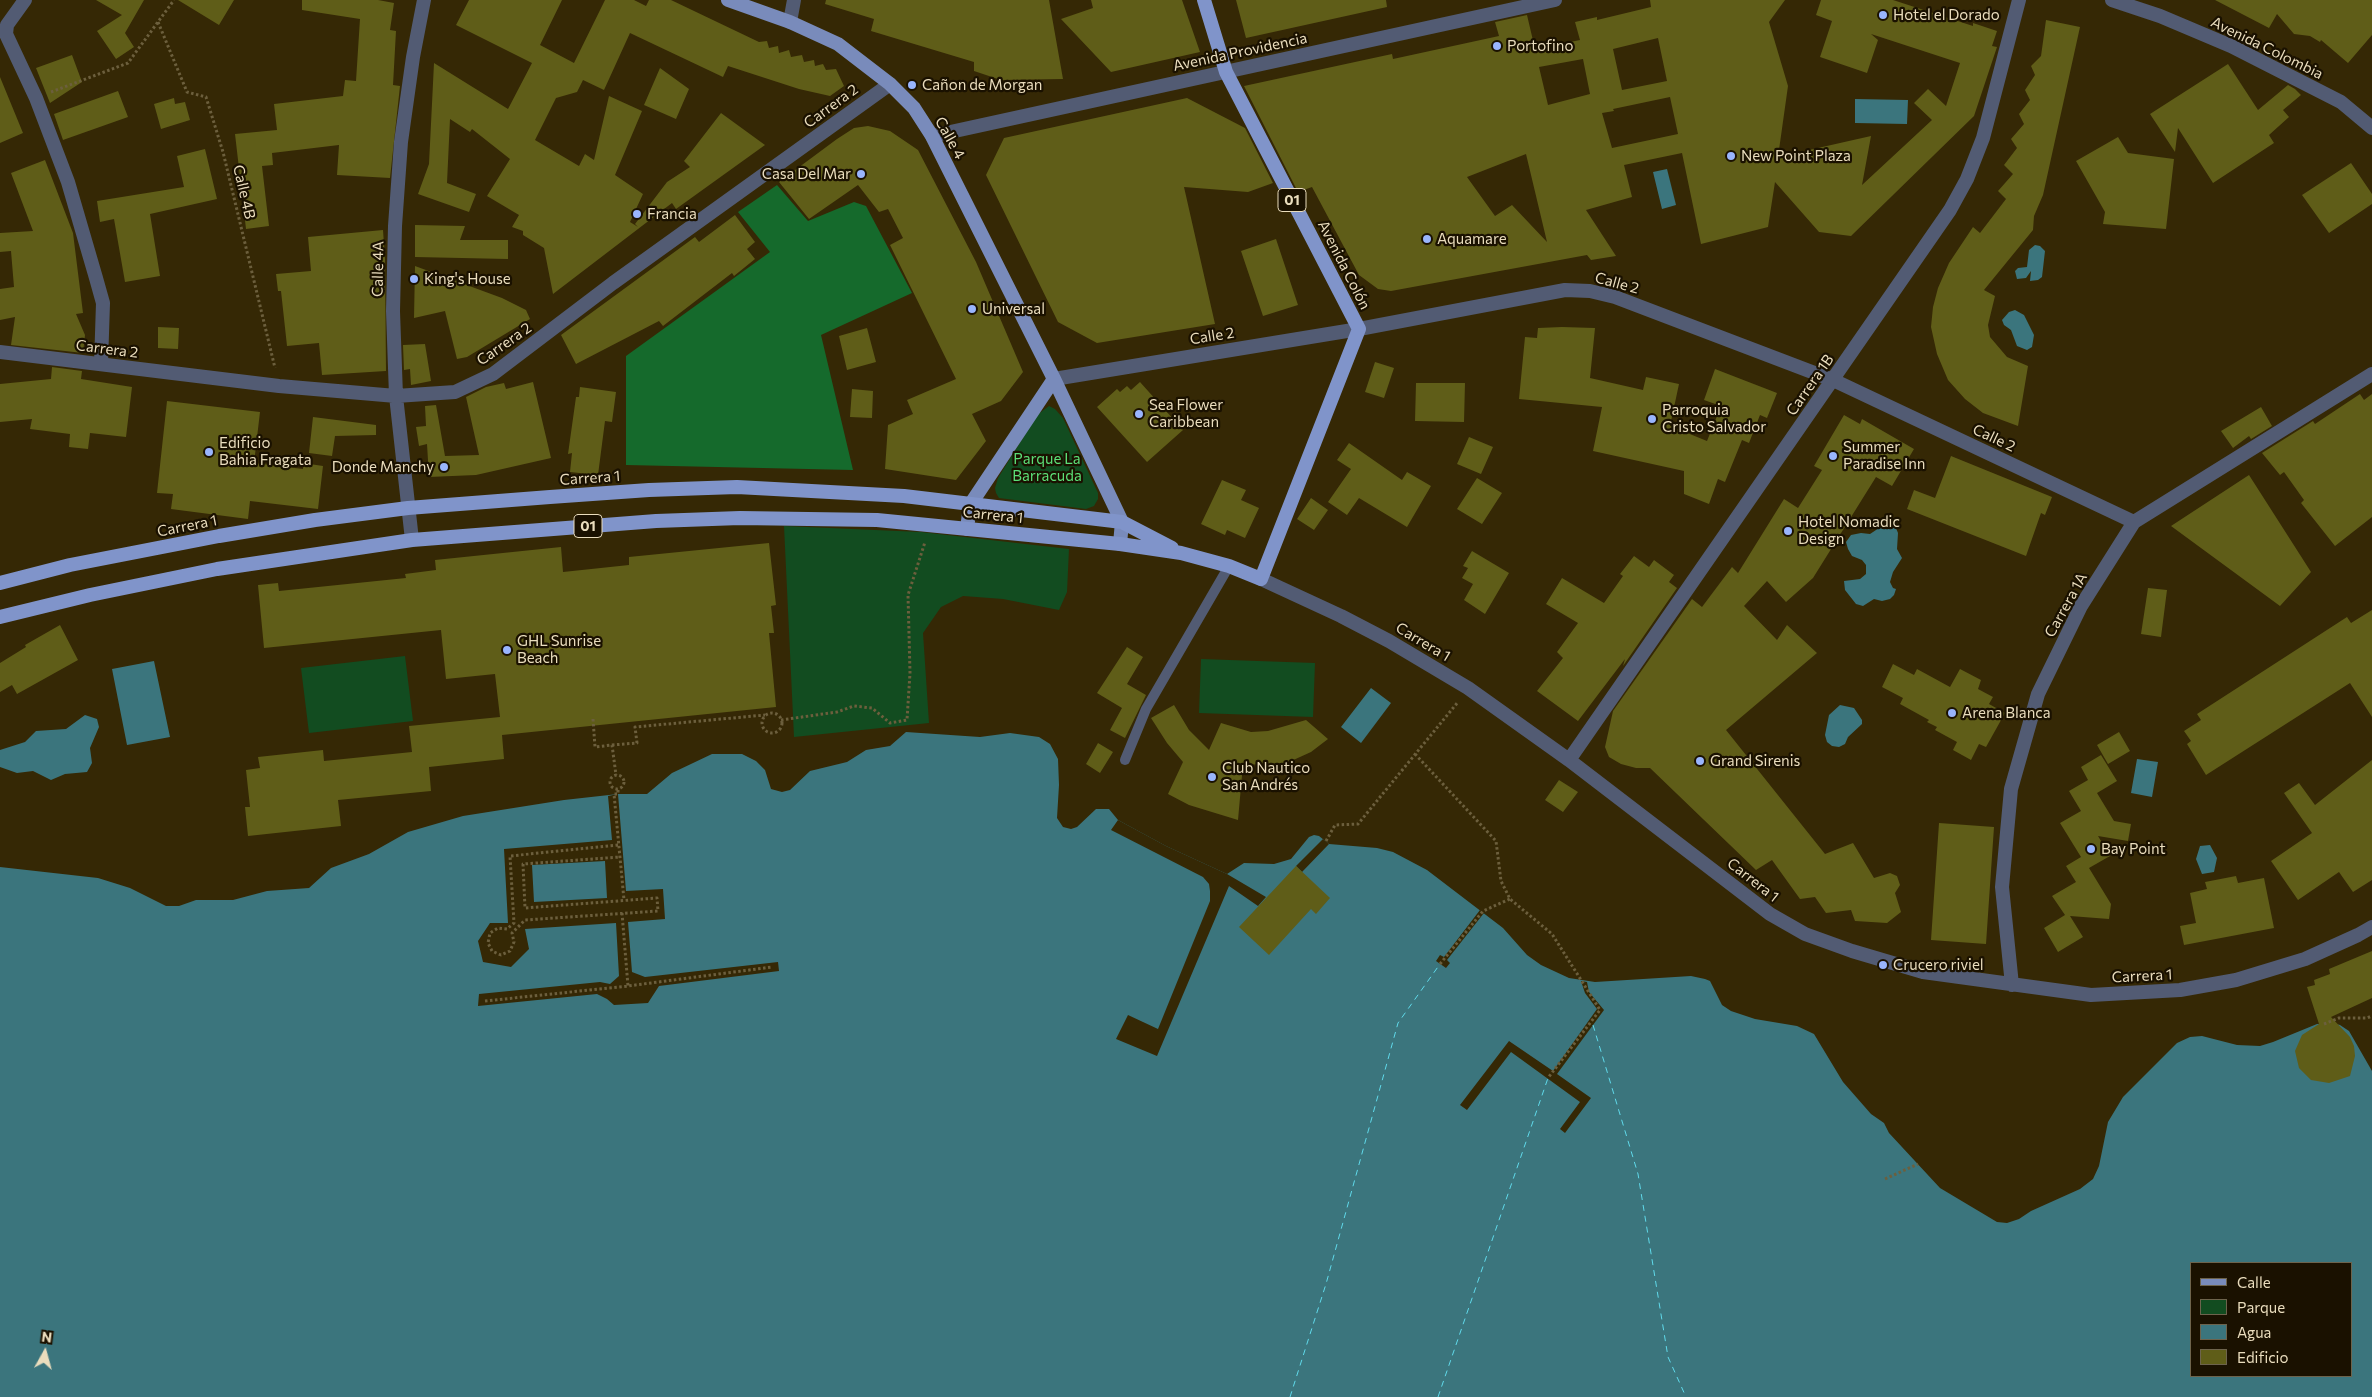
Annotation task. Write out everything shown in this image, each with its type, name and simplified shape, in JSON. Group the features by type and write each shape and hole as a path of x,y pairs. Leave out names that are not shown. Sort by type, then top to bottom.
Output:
{"highway":[{"name":"Avenida Colón","path":"1204,0 1226,72 1359,329 1261,579"},
{"name":"Carrera 1","path":"0,583 70,566 219,536 314,520 408,508 649,490 737,487 904,496 1122,522 1181,553"},
{"name":"Carrera 1","path":"0,617 90,595 217,568 412,540 656,521 740,518 837,519 932,525 1120,544 1181,553 1229,566 1261,579"}],"main road":[{"name":"Calle 4","path":"728,0 790,22 838,44 890,84 914,108 932,136 1054,378 1122,522"},
{"path":"967,528 970,505 1054,378"},
{"path":"1120,544 1122,522"}],"street":[{"path":"26,0 7,25 6,34 36,98 68,182 102,303 101,364"},
{"name":"Calle 4A","path":"412,540 396,396 393,311 395,226 401,142 413,57 424,0"},
{"path":"790,22 794,0"},
{"name":"Avenida Providencia","path":"932,136 1555,0"},
{"name":"Carrera 1B","path":"1569,760 1950,210 1967,179 1983,138 2019,0"},
{"name":"Avenida Colombia","path":"2112,0 2160,16 2231,46 2341,102 2372,128"},
{"name":"Carrera 2","path":"0,352 279,386 396,396 455,392 493,374 613,283 890,84"},
{"name":"Calle 2","path":"1054,378 1359,329 1565,290 1590,291 1615,297 1833,380 2134,522"},
{"name":"Carrera 1A","path":"2012,985 2002,887 2011,789 2038,694 2081,606 2134,522 2372,374"},
{"name":"Carrera 1","path":"1261,579 1381,637 1468,688 1569,760 1770,914 1805,934 1852,951 1923,972 2091,995 2180,990 2236,980 2305,959 2358,935 2372,926"}],"lane":[{"path":"1125,760 1146,709 1229,566"}],"path":[{"path":"36,98 128,62 174,0"},
{"name":"Calle 4B","path":"158,22 187,92 206,97 223,152 279,386"},
{"path":"781,720 837,712 854,706 872,708 890,723 907,720 910,673 908,595 932,525"},
{"path":"1326,841 1335,825 1358,824 1468,688"},
{"path":"593,719 596,747 637,742 635,727 775,713 781,720"},
{"path":"765,715 762,723 764,729 770,732 779,729 781,720"},
{"path":"612,745 616,775"},
{"path":"1415,754 1496,841 1501,881 1510,899 1552,934 1581,977 1587,993 1600,1010 1592,1024 1548,1078"},
{"path":"616,775 623,777 624,781 624,786 618,790 618,794 614,794 624,900"},
{"path":"616,775 612,777 610,784 618,790"},
{"path":"618,845 510,856 514,923 507,929 498,928 490,933 488,942 492,951 501,954 510,951 514,942 512,933 525,920 658,911 657,898 525,908 523,864 620,857"},
{"path":"1440,964 1483,911 1510,899"},
{"path":"622,913 628,986"},
{"path":"484,1001 772,968"},
{"path":"2324,1024 2339,1018 2367,1018 2372,1016"},
{"path":"1885,1179 1918,1164"}],"green space":[{"path":"777,185 808,221 854,202 866,206 912,293 821,335 853,470 626,465 626,356 770,252 738,212"},
{"name":"Parque La Barracuda","path":"1049,406 1055,409 1063,418 1098,493 1098,499 1094,506 1086,509 999,498 996,493 995,488 998,478 1037,415"},
{"path":"784,526 921,532 1069,549 1067,592 1059,610 1003,599 963,596 941,607 923,633 929,723 794,737"},
{"path":"405,656 413,721 309,733 301,668"},
{"path":"1201,659 1315,663 1313,717 1199,713"}],"water":[{"path":"1855,99 1908,100 1907,124 1855,123"},
{"path":"1667,169 1676,205 1662,209 1653,172"},
{"path":"2035,245 2040,246 2045,251 2042,277 2038,280 2030,281 2031,271 2026,278 2017,279 2015,271 2018,268 2027,267 2029,250"},
{"path":"2015,310 2024,315 2034,335 2032,347 2027,350 2017,346 2011,330 2004,325 2002,320 2009,312"},
{"path":"1885,524 1896,528 1898,533 1897,549 1902,558 1893,572 1890,582 1893,588 1896,589 1894,595 1890,599 1882,601 1874,599 1863,606 1856,604 1845,590 1844,581 1860,579 1866,574 1866,565 1862,560 1852,556 1846,542 1851,535 1870,534"},
{"path":"154,661 170,737 127,745 112,669"},
{"path":"1371,688 1391,703 1361,743 1341,727"},
{"path":"1840,705 1854,708 1862,720 1862,724 1848,737 1845,744 1839,747 1832,746 1827,742 1825,735 1829,715"},
{"path":"85,715 97,719 99,727 90,748 92,763 87,772 65,774 51,780 33,771 17,773 0,767 0,750 25,742 36,731 66,729"},
{"path":"906,732 980,737 1010,733 1039,737 1050,744 1058,759 1057,818 1063,827 1071,829 1077,827 1096,809 1109,809 1118,820 1166,846 1227,874 1244,863 1274,864 1291,859 1309,837 1314,835 1319,836 1329,844 1377,848 1393,852 1427,870 1503,928 1527,955 1541,965 1569,978 1595,982 1691,976 1710,981 1722,1005 1731,1011 1755,1019 1797,1026 1814,1034 1843,1082 1871,1114 1884,1123 1889,1133 1940,1188 1997,1222 2007,1223 2019,1219 2031,1211 2080,1189 2093,1179 2099,1166 2108,1122 2123,1097 2177,1043 2190,1037 2202,1036 2237,1045 2260,1046 2317,1024 2332,1023 2340,1025 2349,1031 2372,1071 2372,1397 0,1397 0,867 98,878 130,888 166,906 179,906 196,900 233,900 267,891 309,888 331,868 369,854 408,832 463,816 564,800 618,794 647,794 672,773 712,754 742,754 756,761 765,770 771,789 782,792 790,790 810,771 847,762 866,750 890,746"},
{"path":"2137,759 2158,762 2152,797 2131,793"},
{"path":"2210,845 2217,858 2214,872 2202,874 2196,859 2200,846"}],"pier":[{"path":"618,794 626,891 663,889 665,919 628,922 632,972 645,977 778,962 779,971 659,986 648,1003 614,1005 597,994 478,1006 479,994 600,982 610,984 619,976 616,923 525,929 529,949 511,967 483,962 478,941 490,923 508,923 504,849 612,840 608,796","holes":["605,861 607,898 534,902 532,865"]},
{"path":"1118,820 1166,846 1227,874 1266,897 1258,906 1229,886 1157,1056 1116,1039 1128,1015 1158,1029 1210,901 1209,884 1203,877 1111,830"},
{"path":"1323,839 1329,844 1302,872 1296,866"},
{"path":"1480,910 1484,913 1447,960 1450,963 1446,968 1436,961 1440,955 1444,957"},
{"path":"1581,981 1587,982 1589,992 1604,1010 1557,1074 1591,1098 1565,1133 1560,1129 1580,1102 1511,1052 1467,1110 1460,1105 1509,1041 1553,1071 1597,1009 1585,993"}],"building":[{"path":"96,0 144,0 125,33 134,47 116,59 97,31 122,15"},
{"path":"178,0 234,0 219,25"},
{"path":"302,0 378,0 394,3 390,30 396,31 393,85 400,86 390,178 337,175 339,145 272,153 273,165 262,166 269,226 246,229 235,134 277,130 274,104 343,96 345,80 356,81 360,19 302,10"},
{"path":"469,0 562,0 540,45 574,63 605,0 634,0 646,6 649,0 671,0 759,42 767,41 769,48 778,46 779,53 789,50 791,57 802,55 804,62 814,60 815,66 823,64 826,70 836,69 844,86 830,96 799,89 728,66 723,77 630,33 604,90 583,80 577,92 556,98 535,140 579,166 585,154 594,160 609,96 642,111 615,175 643,194 630,222 638,227 635,224 667,182 690,167 684,161 721,113 765,145 676,209 672,203 553,294 544,248 523,235 523,231 512,227 519,215 487,196 510,159 472,129 470,132 450,119 447,183 476,194 469,212 418,194 429,164 434,63 508,109 532,63 456,25"},
{"path":"826,0 1049,0 1063,79 1001,80 974,71 974,62 871,31 874,19 825,4"},
{"path":"1091,0 1182,0 1200,52 1111,72 1061,19 1093,8"},
{"path":"1236,0 1386,0 1387,7 1246,38"},
{"path":"1650,0 1785,0 1769,22 1788,86 1778,157 1871,136 1862,185 1932,120 1914,103 1928,89 1946,106 1960,63 1871,34 1878,40 1867,73 1820,57 1832,21 1816,15 1821,0 1893,0 1973,26 1973,23 1997,31 1992,46 1997,47 1974,116 1851,236 1819,232 1775,182 1768,227 1701,244 1682,153 1624,165 1632,197 1586,210 1616,256 1591,260 1587,255 1391,291 1378,289 1359,275 1312,187 1298,192 1244,86 1392,54 1393,59 1499,36 1495,22 1527,15 1535,49 1580,40 1575,22 1597,17 1597,20 1651,7","holes":["1658,38 1667,81 1622,90 1613,49","1583,59 1590,94 1548,105 1539,67","1670,97 1678,134 1612,148 1602,113 1614,111 1613,109","1526,154 1547,242 1512,205 1495,216 1467,177"]},
{"path":"2215,0 2372,0 2372,35 2348,63 2321,40 2320,42 2310,36 2294,34 2277,14 2269,28"},
{"path":"2046,20 2080,27 2043,195 2034,216 2033,230 1984,290 1995,296 1988,325 1990,337 2007,357 2028,366 2018,426 1983,413 1965,399 1948,380 1937,354 1931,327 1933,307 1938,288 1949,263 1973,227 1980,233 2006,199 1998,191 2013,174 2004,165 2017,148 2011,139 2024,124 2019,114 2030,100 2025,90 2035,75 2031,66 2041,56"},
{"path":"72,55 82,82 50,103 36,68"},
{"path":"2228,64 2258,110 2288,85 2301,95 2283,110 2289,117 2269,135 2274,143 2213,183 2178,128 2175,152 2150,114"},
{"path":"660,68 689,89 676,119 644,105"},
{"path":"0,77 23,133 0,143"},
{"path":"118,91 128,117 63,140 54,114"},
{"path":"174,98 175,104 185,102 190,120 161,129 154,104"},
{"path":"1187,98 1245,128 1273,183 1248,192 1184,187 1215,324 1097,343 1058,322 986,175 1004,138"},
{"path":"868,126 890,131 918,150 976,262 1023,372 1001,401 972,414 986,441 956,480 885,469 888,425 913,414 907,400 956,379 890,245 903,238 888,209 879,212 858,185 809,219 779,182 854,128"},
{"path":"2118,137 2128,153 2174,159 2166,229 2103,224 2105,212 2076,161"},
{"path":"205,149 217,199 150,214 160,276 125,282 114,219 100,222 97,201 184,187 177,156"},
{"path":"45,160 73,233 83,313 76,314 85,335 83,353 11,345 15,317 0,320 0,289 14,287 11,251 0,252 0,233 33,231 11,173"},
{"path":"2351,163 2372,194 2372,204 2329,233 2302,195"},
{"path":"735,215 755,242 747,249 755,259 734,276 732,273 663,326 659,321 576,364 561,335 695,237 699,242"},
{"path":"415,225 465,226 460,240 508,240 508,259 415,257"},
{"path":"383,230 386,371 322,375 319,343 287,346 281,291 278,291 276,274 311,271 308,237"},
{"path":"1276,239 1298,305 1263,316 1241,251"},
{"path":"415,266 502,298 526,310 530,319 467,357 457,359 445,311 414,318"},
{"path":"158,327 179,328 178,349 158,348"},
{"path":"867,328 876,362 847,370 839,336"},
{"path":"1538,328 1595,328 1590,378 1643,390 1646,377 1679,384 1670,426 1707,441 1721,406 1704,400 1715,369 1777,393 1767,418 1760,415 1749,443 1742,440 1725,482 1718,479 1709,504 1684,494 1684,471 1593,451 1602,407 1519,399 1525,337 1537,338"},
{"path":"425,344 431,381 411,385 410,369 404,370 403,345"},
{"path":"1375,362 1394,368 1384,398 1365,392"},
{"path":"52,367 82,371 81,379 132,387 126,437 90,433 88,449 69,447 70,434 30,429 32,419 0,422 0,384 51,379"},
{"path":"533,382 551,458 476,475 429,477 427,444 419,446 416,427 426,426 425,406 436,405 445,456 479,455 466,397 486,387 504,383 506,389"},
{"path":"1140,382 1183,430 1147,462 1097,407 1117,389 1120,392 1127,386 1131,390"},
{"path":"1416,383 1465,383 1464,422 1415,421"},
{"path":"580,387 616,392 612,422 605,421 598,475 570,472 572,453 568,454 576,397 579,397"},
{"path":"852,389 873,391 872,418 850,417"},
{"path":"2360,394 2364,400 2372,394 2372,517 2335,546 2301,503 2304,500 2284,472 2280,475 2262,453 2313,421 2315,424"},
{"name":"Edificio Bahia Fragata","path":"167,401 260,412 254,463 303,469 303,463 323,466 318,509 250,501 248,519 171,509 173,494 157,493"},
{"path":"2261,407 2272,426 2251,439 2249,436 2233,448 2221,431"},
{"path":"1844,415 1860,424 1862,419 1914,449 1892,486 1876,477 1813,578 1786,602 1767,581 1744,606 1777,640 1787,625 1817,653 1726,730 1825,854 1853,843 1874,878 1890,873 1897,876 1900,885 1895,893 1901,912 1887,923 1855,921 1851,910 1826,913 1815,897 1800,899 1772,860 1756,870 1650,768 1636,768 1621,764 1609,757 1605,747 1613,711 1692,599 1702,607 1732,567 1738,573 1784,499 1798,508 1822,470 1814,466"},
{"path":"313,417 376,425 376,435 335,436 332,456 309,453"},
{"path":"1469,437 1493,447 1481,474 1457,464"},
{"path":"1349,443 1402,480 1407,472 1431,486 1407,527 1359,498 1347,515 1328,502 1351,469 1337,460"},
{"path":"1951,456 2052,497 2045,515 2041,513 2026,556 1907,509 1914,490 1935,498"},
{"path":"2249,475 2311,572 2280,606 2171,526"},
{"path":"1477,478 1502,493 1482,524 1457,509"},
{"path":"1222,480 1246,490 1241,500 1259,508 1245,538 1227,530 1225,535 1201,524"},
{"path":"1311,498 1328,510 1314,530 1297,519"},
{"path":"769,543 776,605 771,606 774,633 769,633 776,707 502,735 504,759 429,767 431,791 338,800 341,826 248,836 245,807 250,807 246,770 260,768 258,757 323,750 324,761 412,752 409,726 500,717 495,674 446,679 441,630 264,648 258,585 278,583 279,591 406,578 405,574 436,570 435,560 561,547 563,572 629,565 629,557"},
{"path":"1472,551 1509,573 1485,614 1464,600 1473,584 1462,578 1468,568 1463,566"},
{"path":"1634,556 1649,567 1654,560 1674,575 1669,582 1677,588 1623,666 1625,659 1578,721 1537,691 1563,658 1557,652 1578,623 1546,604 1562,578 1604,603 1623,576 1620,574"},
{"path":"2148,588 2167,590 2161,637 2141,634"},
{"path":"2372,610 2372,717 2350,683 2206,775 2187,744 2191,741 2184,731 2201,720 2197,714 2347,617 2351,623"},
{"path":"60,625 78,660 17,694 12,685 0,692 0,663 26,647 25,645"},
{"path":"1127,647 1143,657 1127,684 1146,695 1125,738 1110,730 1122,708 1097,693"},
{"path":"1893,664 1914,675 1917,669 1950,687 1960,669 1981,680 1978,689 1993,697 1989,704 2005,713 1986,747 1979,744 1971,760 1953,750 1957,742 1935,730 1937,727 1927,722 1929,720 1900,704 1903,698 1882,687"},
{"path":"1174,705 1189,730 1209,750 1221,723 1251,732 1268,731 1306,720 1328,739 1311,752 1289,762 1271,765 1243,764 1238,820 1189,805 1168,794 1183,762 1167,743 1151,718"},
{"path":"2119,732 2130,751 2108,764 2097,745"},
{"path":"1098,743 1113,752 1100,773 1086,764"},
{"name":"Bay Point","path":"2101,755 2117,781 2097,793 2114,821 2131,824 2128,841 2098,836 2110,856 2089,868 2111,904 2109,919 2070,916 2083,937 2058,952 2044,928 2065,915 2052,896 2076,882 2066,866 2081,857 2060,823 2081,811 2069,791 2088,780 2081,767"},
{"path":"2372,760 2372,880 2353,892 2339,872 2298,900 2271,861 2312,833 2284,793 2299,783 2315,805"},
{"path":"1559,780 1578,792 1563,812 1545,800"},
{"path":"1939,823 1994,827 1986,944 1931,940"},
{"path":"1296,866 1330,898 1316,914 1311,909 1269,955 1239,927"},
{"path":"2236,876 2238,883 2264,878 2274,928 2184,945 2180,926 2196,923 2190,893 2207,889 2205,882"},
{"path":"2372,951 2372,998 2331,1017 2350,1037 2354,1046 2355,1056 2350,1076 2329,1083 2311,1080 2299,1068 2295,1051 2302,1035 2319,1024 2307,987 2315,985 2314,980 2330,974 2329,969"}],"ferry route":[{"path":"1290,1397 1326,1284 1398,1023 1440,964"},
{"path":"1593,1025 1638,1174 1668,1357 1686,1397"},
{"path":"1438,1397 1548,1078"}],"place":[{"name":"Hotel el Dorado","path":"1883,15"},
{"name":"Portofino","path":"1497,46"},
{"name":"Cañon de Morgan","path":"912,85"},
{"name":"New Point Plaza","path":"1731,156"},
{"name":"Casa Del Mar","path":"861,174"},
{"name":"Francia","path":"637,214"},
{"name":"Aquamare","path":"1427,239"},
{"name":"King's House","path":"414,279"},
{"name":"Universal","path":"972,309"},
{"name":"Sea Flower Caribbean","path":"1139,414"},
{"name":"Parroquia Cristo Salvador","path":"1652,419"},
{"name":"Edificio Bahia Fragata","path":"209,452"},
{"name":"Summer Paradise Inn","path":"1833,456"},
{"name":"Donde Manchy","path":"444,467"},
{"name":"Hotel Nomadic Design","path":"1788,531"},
{"name":"GHL Sunrise Beach","path":"507,650"},
{"name":"Arena Blanca","path":"1952,713"},
{"name":"Grand Sirenis","path":"1700,761"},
{"name":"Club Nautico San Andrés","path":"1212,777"},
{"name":"Bay Point","path":"2091,849"},
{"name":"Crucero riviel","path":"1883,965"}]}
